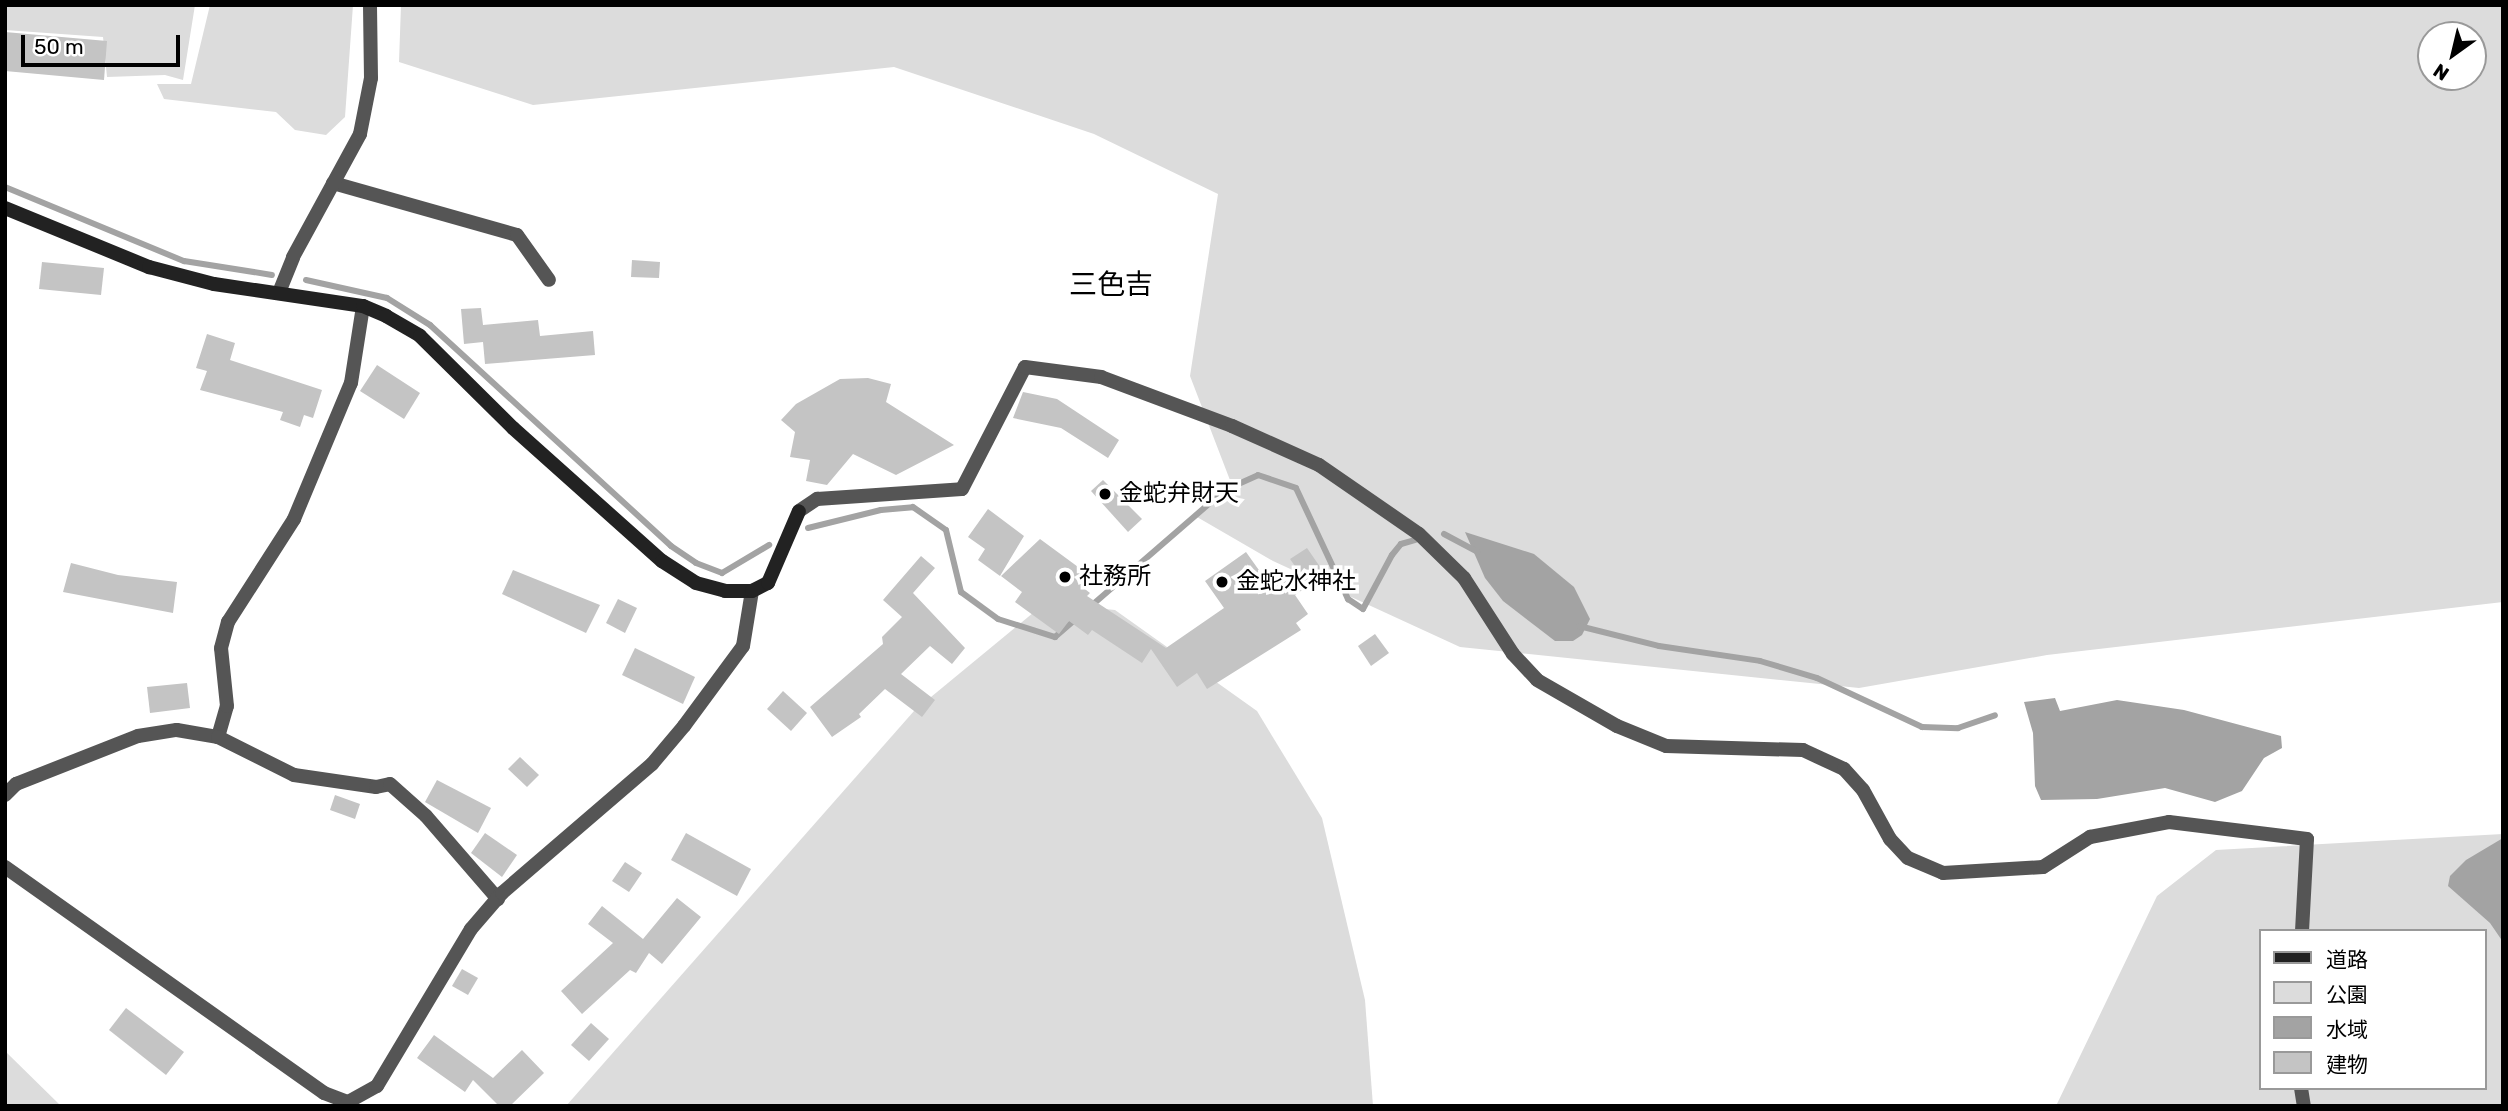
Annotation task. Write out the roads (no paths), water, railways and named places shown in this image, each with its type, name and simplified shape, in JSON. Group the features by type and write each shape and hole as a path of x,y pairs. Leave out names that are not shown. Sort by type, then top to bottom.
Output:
{"street":[{"path":"280,290 293,257 360,134 371,78 370,5"},
{"path":"333,183 517,235 549,280"},
{"path":"5,208 149,267 214,284 280,290 363,306 420,336 513,428 662,561 696,583 724,592 752,592 768,583 778,566 799,511 817,499 962,489 1025,367 1101,377 1232,426 1319,465 1419,534 1455,569 1513,654 1537,680 1617,726 1666,746 1803,750 1844,769 1863,790 1890,839 1908,858 1943,873 2043,867 2090,837 2169,822 2307,839 2302,929"},
{"path":"218,737 227,706 220,648 228,622 294,519 351,383 363,306"},
{"path":"5,867 324,1093 348,1102 366,1099 377,1086 471,929 498,899 652,764 676,735 743,646 752,592"},
{"path":"5,795 16,784 138,736 177,730 218,737 294,775 376,788 390,785 426,816 498,899"}],"water":[{"path":"1465,532 1534,554 1574,587 1590,619 1582,635 1573,641 1555,641 1503,601 1485,578"},
{"path":"2055,698 2060,711 2117,700 2184,710 2281,736 2282,748 2264,758 2242,791 2215,802 2165,788 2097,799 2041,800 2035,786 2033,733 2024,702"},
{"path":"2503,838 2503,942 2490,923 2448,886 2450,876 2466,860"}],"waterway":[{"path":"5,187 184,261 272,275"},
{"path":"306,280 387,298 430,325 671,546 696,563 722,573 769,545"},
{"path":"1091,606 1225,490 1258,475 1296,488 1348,599 1363,609 1392,555 1401,544 1415,540"},
{"path":"808,528 881,510 913,507 946,530 961,592 998,619 1055,637 1077,618"},
{"path":"1444,534 1478,552"},
{"path":"1579,626 1659,646 1760,661 1817,678 1922,727 1958,728 1995,715"}],"place":[{"name":"金蛇弁財天","path":"1105,494"},
{"name":"社務所","path":"1065,577"},
{"name":"金蛇水神社","path":"1222,582"}],"district":[{"name":"三色吉","path":"1111,285"}]}
